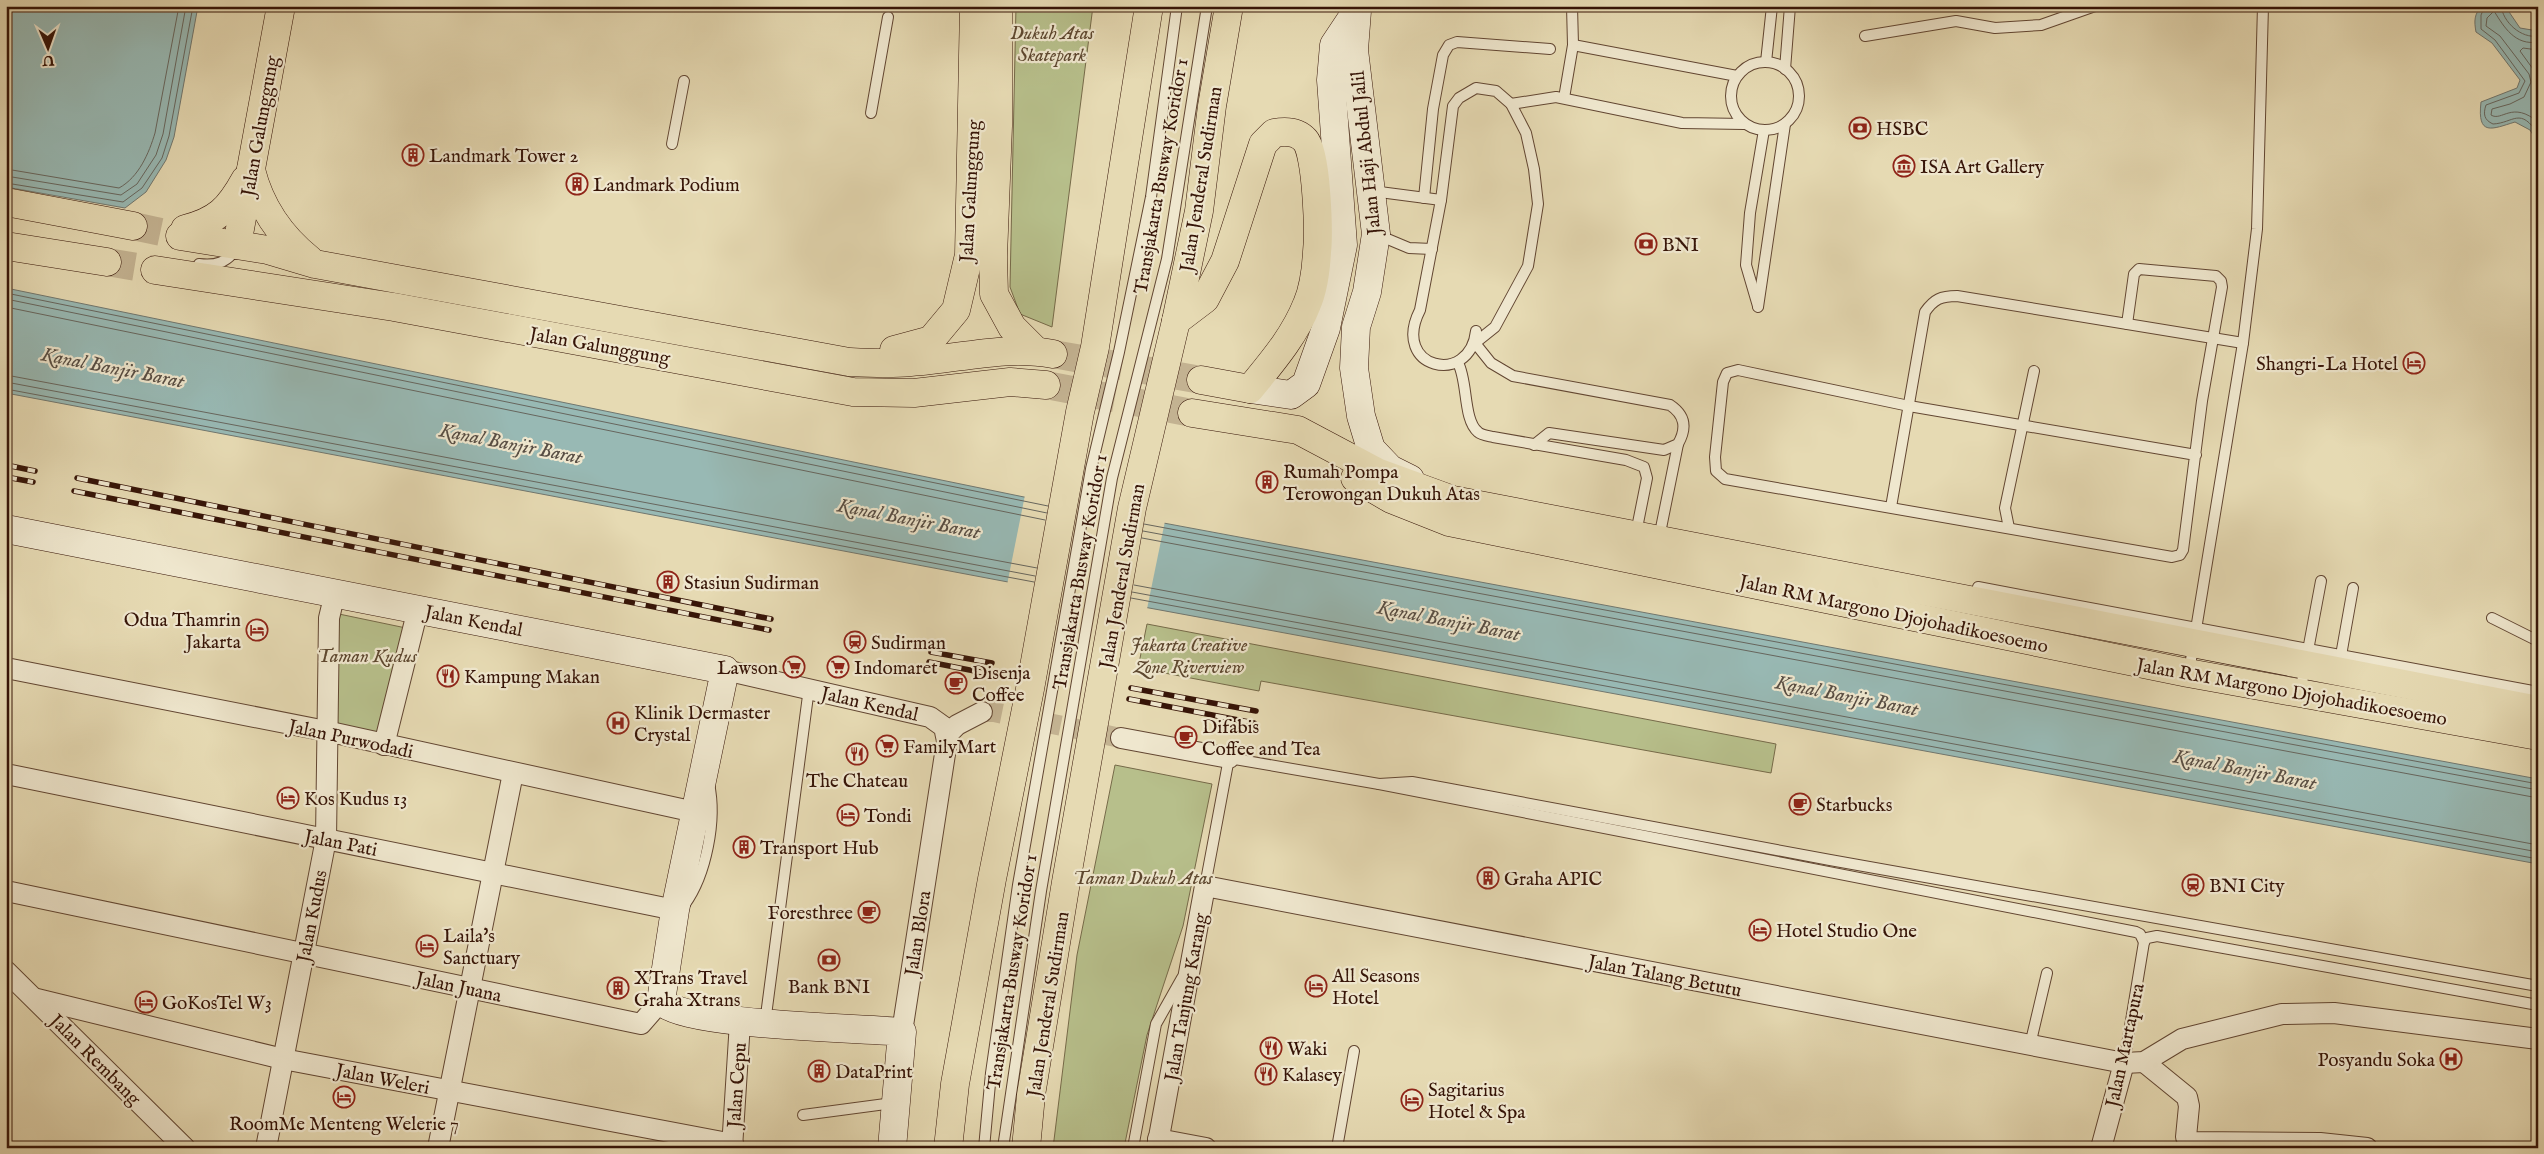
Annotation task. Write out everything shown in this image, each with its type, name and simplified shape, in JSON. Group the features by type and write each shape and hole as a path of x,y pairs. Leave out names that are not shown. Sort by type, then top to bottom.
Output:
{"main road":[{"name":"Jalan Galunggung","path":"236,253 281,6"},
{"name":"Jalan Galunggung","path":"174,254 236,253 268,250 315,264 849,362 879,364 912,362 1004,350 1044,352 1012,327 994,294 985,126 974,6"},
{"name":"Jalan Galunggung","path":"849,362 930,340 956,310 969,255 998,6"},
{"path":"948,1148 956,1084 989,899 1030,689 1077,430 1095,348 1149,6"},
{"name":"Jalan Jenderal Sudirman","path":"1026,1148 1031,1095 1066,882 1132,508 1176,322 1199,211 1212,106 1229,6"},
{"path":"1176,322 1205,299 1225,261 1263,144 1274,132 1290,132 1300,136 1309,146 1313,158 1318,250 1316,272 1308,302 1295,330 1250,389 1201,380"},
{"path":"174,254 227,208 251,170"},
{"path":"251,170 258,191 273,220 296,249 315,264"},
{"path":"6,202 133,226"},
{"path":"6,246 107,262"},
{"name":"Jalan Galunggung","path":"174,254 394,307 853,392 914,393 1010,382 1046,385"},
{"path":"1192,413 1263,423"},
{"name":"Jalan RM Margono Djojohadikoesoemo","path":"1263,423 1298,430 1379,473 1417,489 1453,500 1645,550 2188,673 2300,694 2337,679 2538,710"},
{"name":"Jalan RM Margono Djojohadikoesoemo","path":"1263,423 1298,442 1391,499 1449,522 1487,530 1645,550 2195,636 2307,657 2337,679 2538,736"}],"street":[{"name":"Jalan Haji Abdul Jalil","path":"1360,9 1354,50 1376,234 1367,292 1356,327 1354,368 1361,416 1371,448 1390,468 1453,500 1487,530"},
{"name":"Jalan Haji Abdul Jalil","path":"1250,389 1291,395 1306,384 1326,328 1343,245 1331,80 1334,45 1360,9"},
{"name":"Jalan Kendal","path":"6,529 725,670 930,717 943,728"},
{"name":"Jalan Kudus","path":"266,1148 326,839 329,618 335,593"},
{"path":"384,745 418,609"},
{"name":"Jalan Purwodadi","path":"6,668 326,731 695,812"},
{"path":"725,670 673,922 661,1001 666,1007 685,1013 753,1023 902,1032"},
{"path":"943,728 957,725 982,712"},
{"name":"Jalan Blora","path":"892,1148 894,1103 902,1032 943,728"},
{"path":"1121,738 1229,758"},
{"path":"438,1148 513,773"},
{"name":"Jalan Pati","path":"6,774 493,873 673,922"},
{"name":"Jalan Tanjung Karang","path":"1158,1143 1205,886"},
{"name":"Jalan Talang Betutu","path":"1205,886 2124,1063 2144,1062"},
{"name":"Jalan Juana","path":"6,891 641,1024 661,1001"},
{"name":"Jalan Rembang","path":"6,971 37,999 185,1148"},
{"name":"Jalan Weleri","path":"37,999 284,1059 732,1146"},
{"path":"2367,1148 2320,1143 2190,1142 2186,1136 2189,1106 2187,1097 2144,1062 2182,1040 2216,1029 2282,1014 2334,1013 2538,1039"},
{"name":"Jalan Cepu","path":"732,1146 753,1023"},
{"name":"Jalan Martapura","path":"2101,1148 2124,1063"},
{"path":"1158,1143 1206,1148"}],"lane":[{"name":"Transjakarta Busway Koridor 1","path":"984,1148 991,1073 1020,875 1093,460 1120,352 1151,197 1177,6"},
{"name":"Transjakarta Busway Koridor 1","path":"1003,1148 1041,891 1111,488 1167,260 1207,6"},
{"path":"1564,98 1573,46 1572,6"},
{"path":"1766,62 1772,6"},
{"path":"1785,69 1790,6"},
{"path":"1865,36 1956,22 1995,28 2041,25 2095,6"},
{"path":"2188,673 2243,343 2257,229 2263,6"},
{"path":"871,113 888,17"},
{"path":"1424,198 1434,109 1443,55 1449,45 1457,42 1550,49"},
{"path":"1573,46 1737,76"},
{"path":"1744,124 1737,116 1730,96 1737,76 1754,64 1766,62 1776,64 1785,69 1797,86 1799,96 1792,116 1785,124 1758,307 1746,265 1750,214 1764,130"},
{"path":"672,144 684,81"},
{"path":"1476,88 1496,91 1511,104 1526,133 1534,169 1538,204 1528,266 1495,327 1475,343 1470,352 1458,363 1435,364 1422,356 1414,344 1413,324 1420,310 1441,200 1450,116 1459,98 1476,88"},
{"path":"1511,104 1564,98 1682,123 1744,124 1764,130 1785,124"},
{"path":"1371,191 1441,200"},
{"path":"1376,234 1409,248 1432,250"},
{"path":"211,252 236,253"},
{"path":"174,254 209,265 220,263 236,253"},
{"path":"174,254 209,265"},
{"path":"272,262 315,264"},
{"path":"2127,324 2134,274 2139,269 2216,276 2221,281 2222,287 2212,336 2196,455 2184,542 2180,555 2172,557 1725,479 1716,471 1715,457 1724,382 1727,373 1738,370 1908,406 2196,455"},
{"path":"1891,507 1924,312 1933,301 1944,296 2212,336 2243,343"},
{"path":"1476,331 1475,343 1491,363 1513,376 1670,405 1678,411 1683,418 1683,436 1678,444 1645,550"},
{"path":"1458,363 1463,373 1470,421 1478,432 1534,445 1626,460 1644,467 1647,478 1645,550"},
{"path":"2009,528 2005,508 2034,370"},
{"path":"1534,445 1549,433 1655,450 1664,450 1678,444"},
{"path":"1990,524 2005,508"},
{"path":"2300,694 2321,581"},
{"path":"1978,586 2195,636"},
{"path":"2353,588 2337,679 2538,692"},
{"path":"2492,618 2538,641"},
{"path":"753,1023 809,688"},
{"path":"1229,758 1379,784 2136,932 2140,934 2144,942 2147,938 2157,936 2538,1005"},
{"name":"Jalan Tanjung Karang","path":"1205,886 1229,758"},
{"path":"673,922 695,890 702,874 713,808 706,764"},
{"path":"1379,784 1412,782 1830,860 2538,986"},
{"name":"Jalan Martapura","path":"2124,1063 2144,942"},
{"path":"1133,1148 1156,1024 1191,960"},
{"path":"2030,1045 2047,973"},
{"path":"1338,1148 1354,1051"},
{"path":"803,1115 894,1103"}],"green space":[{"name":"Dukuh Atas Skatepark","path":"1016,6 1093,6 1052,327 1020,314 1010,287"},
{"name":"Taman Kudus","path":"339,614 406,628 382,736 334,726"},
{"name":"Jakarta Creative Zone Riverview","path":"1147,624 1776,744 1771,773 1261,681 1259,691 1138,668"},
{"name":"Taman Dukuh Atas","path":"1115,765 1212,784 1183,926 1147,1035 1124,1148 1053,1148 1077,955"}],"water":[{"path":"6,6 198,6 174,137 166,160 146,192 125,208 6,187"},
{"path":"2482,6 2505,6 2520,28 2538,31 2538,143 2530,130 2515,122 2488,128 2481,121 2481,102 2517,88 2520,80 2492,43 2476,32 2475,18"},
{"name":"Kanal Banjir Barat","path":"6,288 1024,497 2538,779 2538,864 1008,582 6,393"}],"pier":[{"path":"1025,495 1165,521 1147,609 1007,585"}],"tunnel":[{"path":"133,226 180,236"},
{"path":"107,262 155,270"},
{"path":"1053,354 1201,380"},
{"path":"1046,385 1192,413"},
{"path":"982,712 994,712 1121,738"}],"railway":[{"path":"6,465 35,471"},
{"path":"6,477 33,482"},
{"path":"77,478 771,619"},
{"path":"74,491 769,630"},
{"path":"931,652 992,663"},
{"path":"929,662 990,674"},
{"path":"1131,688 1256,711"},
{"path":"1129,699 1254,723"}],"place":[{"name":"HSBC","path":"1860,128"},
{"name":"Landmark Tower 2","path":"413,155"},
{"name":"ISA Art Gallery","path":"1904,166"},
{"name":"Landmark Podium","path":"577,184"},
{"name":"BNI","path":"1646,244"},
{"name":"Shangri-La Hotel","path":"2414,363"},
{"name":"Rumah Pompa Terowongan Dukuh Atas","path":"1267,482"},
{"name":"Stasiun Sudirman","path":"668,582"},
{"name":"Odua Thamrin Jakarta","path":"257,630"},
{"name":"Sudirman","path":"855,642"},
{"name":"Lawson","path":"794,667"},
{"name":"Indomaret","path":"838,667"},
{"name":"Kampung Makan","path":"448,676"},
{"name":"Disenja Coffee","path":"956,683"},
{"name":"Klinik Dermaster Crystal","path":"618,723"},
{"name":"Difabis Coffee and Tea","path":"1186,737"},
{"name":"FamilyMart","path":"887,746"},
{"name":"The Chateau","path":"857,754"},
{"name":"Kos Kudus 13","path":"288,798"},
{"name":"Starbucks","path":"1800,804"},
{"name":"Tondi","path":"848,815"},
{"name":"Transport Hub","path":"744,847"},
{"name":"Graha APIC","path":"1488,878"},
{"name":"BNI City","path":"2193,885"},
{"name":"Foresthree","path":"869,912"},
{"name":"Hotel Studio One","path":"1760,930"},
{"name":"Laila's Sanctuary","path":"427,946"},
{"name":"Bank BNI","path":"829,960"},
{"name":"All Seasons Hotel","path":"1316,986"},
{"name":"XTrans Travel Graha Xtrans","path":"618,988"},
{"name":"GoKosTel W3","path":"146,1002"},
{"name":"Waki","path":"1271,1048"},
{"name":"Posyandu Soka","path":"2451,1059"},
{"name":"DataPrint","path":"819,1071"},
{"name":"Kalasey","path":"1266,1074"},
{"name":"RoomMe Menteng Welerie 7","path":"344,1097"},
{"name":"Sagitarius Hotel & Spa","path":"1412,1100"}]}
